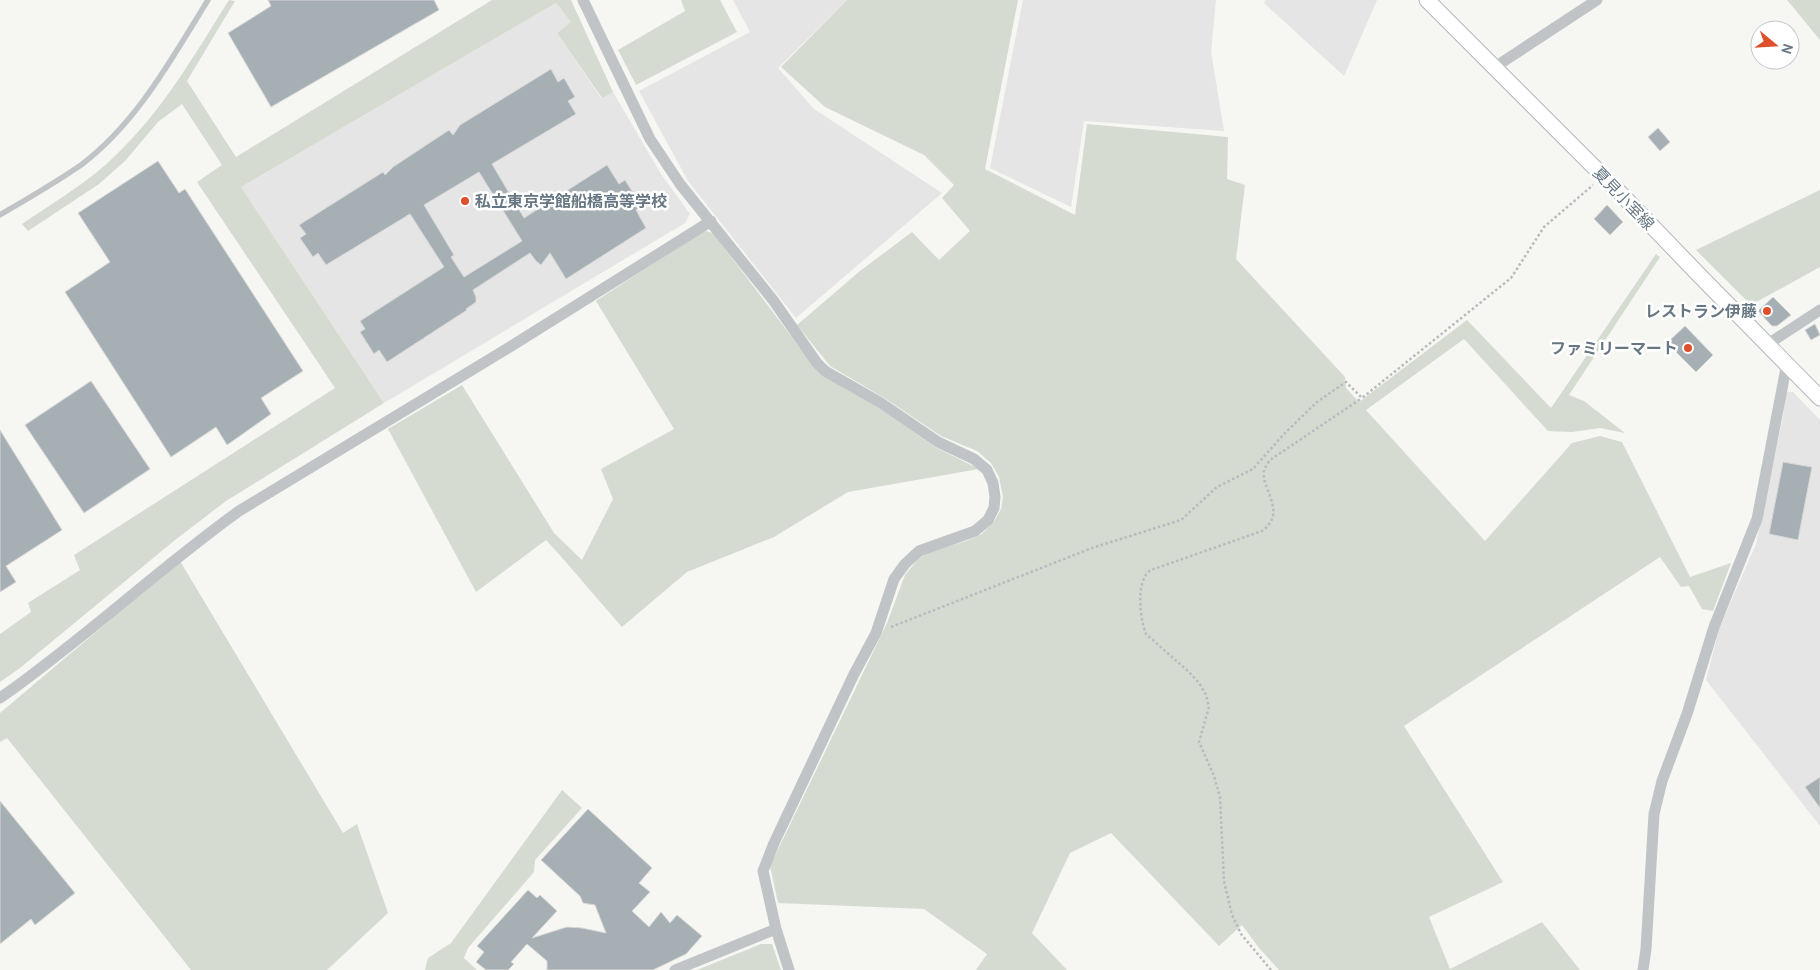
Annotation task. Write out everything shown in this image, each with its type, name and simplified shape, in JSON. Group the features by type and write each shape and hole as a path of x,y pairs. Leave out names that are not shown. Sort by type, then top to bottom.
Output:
{"main road":[{"name":"夏見小室線","path":"1427,0 1603,176 1820,398"}],"street":[{"path":"583,0 650,139 680,184 754,279 773,300 817,363 825,371 881,403 938,442 974,459 986,470 993,483 994,508 988,520 975,531 919,551 905,564 894,579 876,632 854,674 774,843 763,871 776,929 789,970"},
{"path":"1495,67 1597,0"},
{"path":"0,698 52,660 200,539 239,510 513,344 710,221"},
{"path":"1768,344 1820,310"},
{"path":"1643,970 1646,949 1654,814 1662,781 1688,714 1714,627 1757,519 1787,363"},
{"path":"675,970 776,929"}],"lane":[{"path":"0,216 81,164 105,143 130,117 154,86 208,0"}],"path":[{"path":"1271,970 1241,934 1232,915 1224,881 1220,797 1214,776 1199,742 1209,706 1206,695 1190,672 1146,634 1143,626 1140,593 1145,576 1151,570 1266,528 1270,522 1273,510 1264,476 1264,471 1270,460 1362,398 1511,278 1544,227 1603,176"},
{"path":"876,632 1092,548 1181,520 1217,488 1253,469 1284,434 1317,402 1346,382 1362,398"}],"shaded area":[{"path":"229,0 235,1 187,81 236,157 492,0 571,0 613,92 602,98 557,33 571,22 556,3 241,187 384,403 226,501 175,540 20,668 0,682 0,634 31,612 28,603 80,570 74,555 335,388 197,182 222,165 182,104 158,122 125,161 99,184 28,231 22,224 95,174 134,137 178,81"},
{"path":"681,0 720,0 737,32 636,85 618,50 685,11"},
{"path":"733,0 847,0 778,68 814,109 942,193 796,318 688,181 639,91 750,32"},
{"path":"847,0 1018,0 985,169 1075,215 1087,124 1228,137 1227,179 1245,185 1236,259 1345,377 1346,388 1359,402 1467,320 1551,408 1656,254 1660,257 1569,395 1584,401 1625,433 1600,428 1572,432 1548,431 1464,339 1366,410 1485,541 1572,443 1600,436 1622,442 1690,577 1731,563 1713,611 1702,609 1689,586 1681,587 1660,557 1404,726 1503,882 1429,917 1450,969 1542,922 1580,970 1279,970 1242,925 1219,946 1111,833 1070,853 1032,933 1067,970 976,970 987,954 924,909 778,903 770,866 887,623 905,575 919,558 929,552 982,534 995,520 1001,509 1003,497 999,477 991,463 977,451 941,436 886,399 830,366 797,325 860,271 912,232 939,260 970,231 942,198 954,185 924,155 825,107 781,67"},
{"path":"1023,0 1216,0 1211,52 1224,131 1084,121 1071,207 990,168"},
{"path":"1266,0 1377,0 1344,76 1264,3"},
{"path":"1787,0 1820,0 1820,40"},
{"name":"私立東京学館船橋高等学校","path":"556,3 571,22 557,33 601,98 613,92 661,174 690,214 685,223 384,403 241,187"},
{"path":"1820,190 1820,267 1751,305 1696,250"},
{"path":"706,231 713,233 819,373 879,408 935,447 979,469 848,492 774,537 687,572 622,627 546,540 476,592 388,429 462,385 554,533 582,560 613,499 601,469 674,429 596,301 698,234"},
{"path":"1786,392 1793,392 1820,420 1820,826 1706,680 1719,629 1756,544 1783,417"},
{"path":"180,561 343,833 357,824 388,913 327,970 191,970 7,738 0,742 0,713"},
{"path":"562,790 582,808 535,860 534,872 468,948 464,958 477,970 425,970 428,958 451,943"},
{"path":"761,944 772,944 781,970 697,970"}],"building":[{"path":"268,0 434,0 439,10 271,107 228,33 271,6"},
{"path":"551,69 558,82 564,78 575,97 568,101 576,114 492,164 524,218 607,165 619,184 625,180 642,207 636,210 646,228 566,279 550,253 541,265 530,253 473,290 476,302 467,310 387,362 379,350 374,354 360,332 365,329 360,321 444,267 410,214 326,265 318,253 313,257 300,238 306,234 299,225 383,172 385,175 393,167 449,130 453,135 460,125","holes":["479,172 522,241 464,277 451,257 454,255 424,205"]},
{"path":"1658,128 1670,142 1660,151 1648,137"},
{"path":"158,161 179,193 185,189 303,371 261,398 271,414 227,445 216,427 171,457 65,292 110,262 78,213"},
{"path":"1607,205 1623,222 1610,235 1594,219"},
{"path":"1773,297 1791,315 1777,326 1772,326 1758,311"},
{"path":"1815,324 1820,335 1811,340 1805,330"},
{"path":"1685,326 1713,355 1696,372 1667,343"},
{"path":"91,381 150,469 84,513 25,425"},
{"path":"0,430 62,530 6,566 16,582 0,592"},
{"path":"1783,462 1812,467 1798,540 1769,534"},
{"path":"1820,777 1820,808 1805,787"},
{"path":"0,801 75,893 35,925 31,919 0,944"},
{"path":"588,809 652,868 639,883 650,892 632,911 649,927 661,912 670,923 677,915 702,936 686,954 653,970 547,970 547,961 527,944 511,962 514,964 508,970 486,970 476,962 484,952 477,946 528,890 537,898 540,895 557,911 532,938 567,927 606,933 595,905 583,903 580,896 541,860"}],"place":[{"name":"私立東京学館船橋高等学校","path":"465,201"},
{"name":"レストラン伊藤","path":"1767,311"},
{"name":"ファミリーマート","path":"1688,348"}]}
